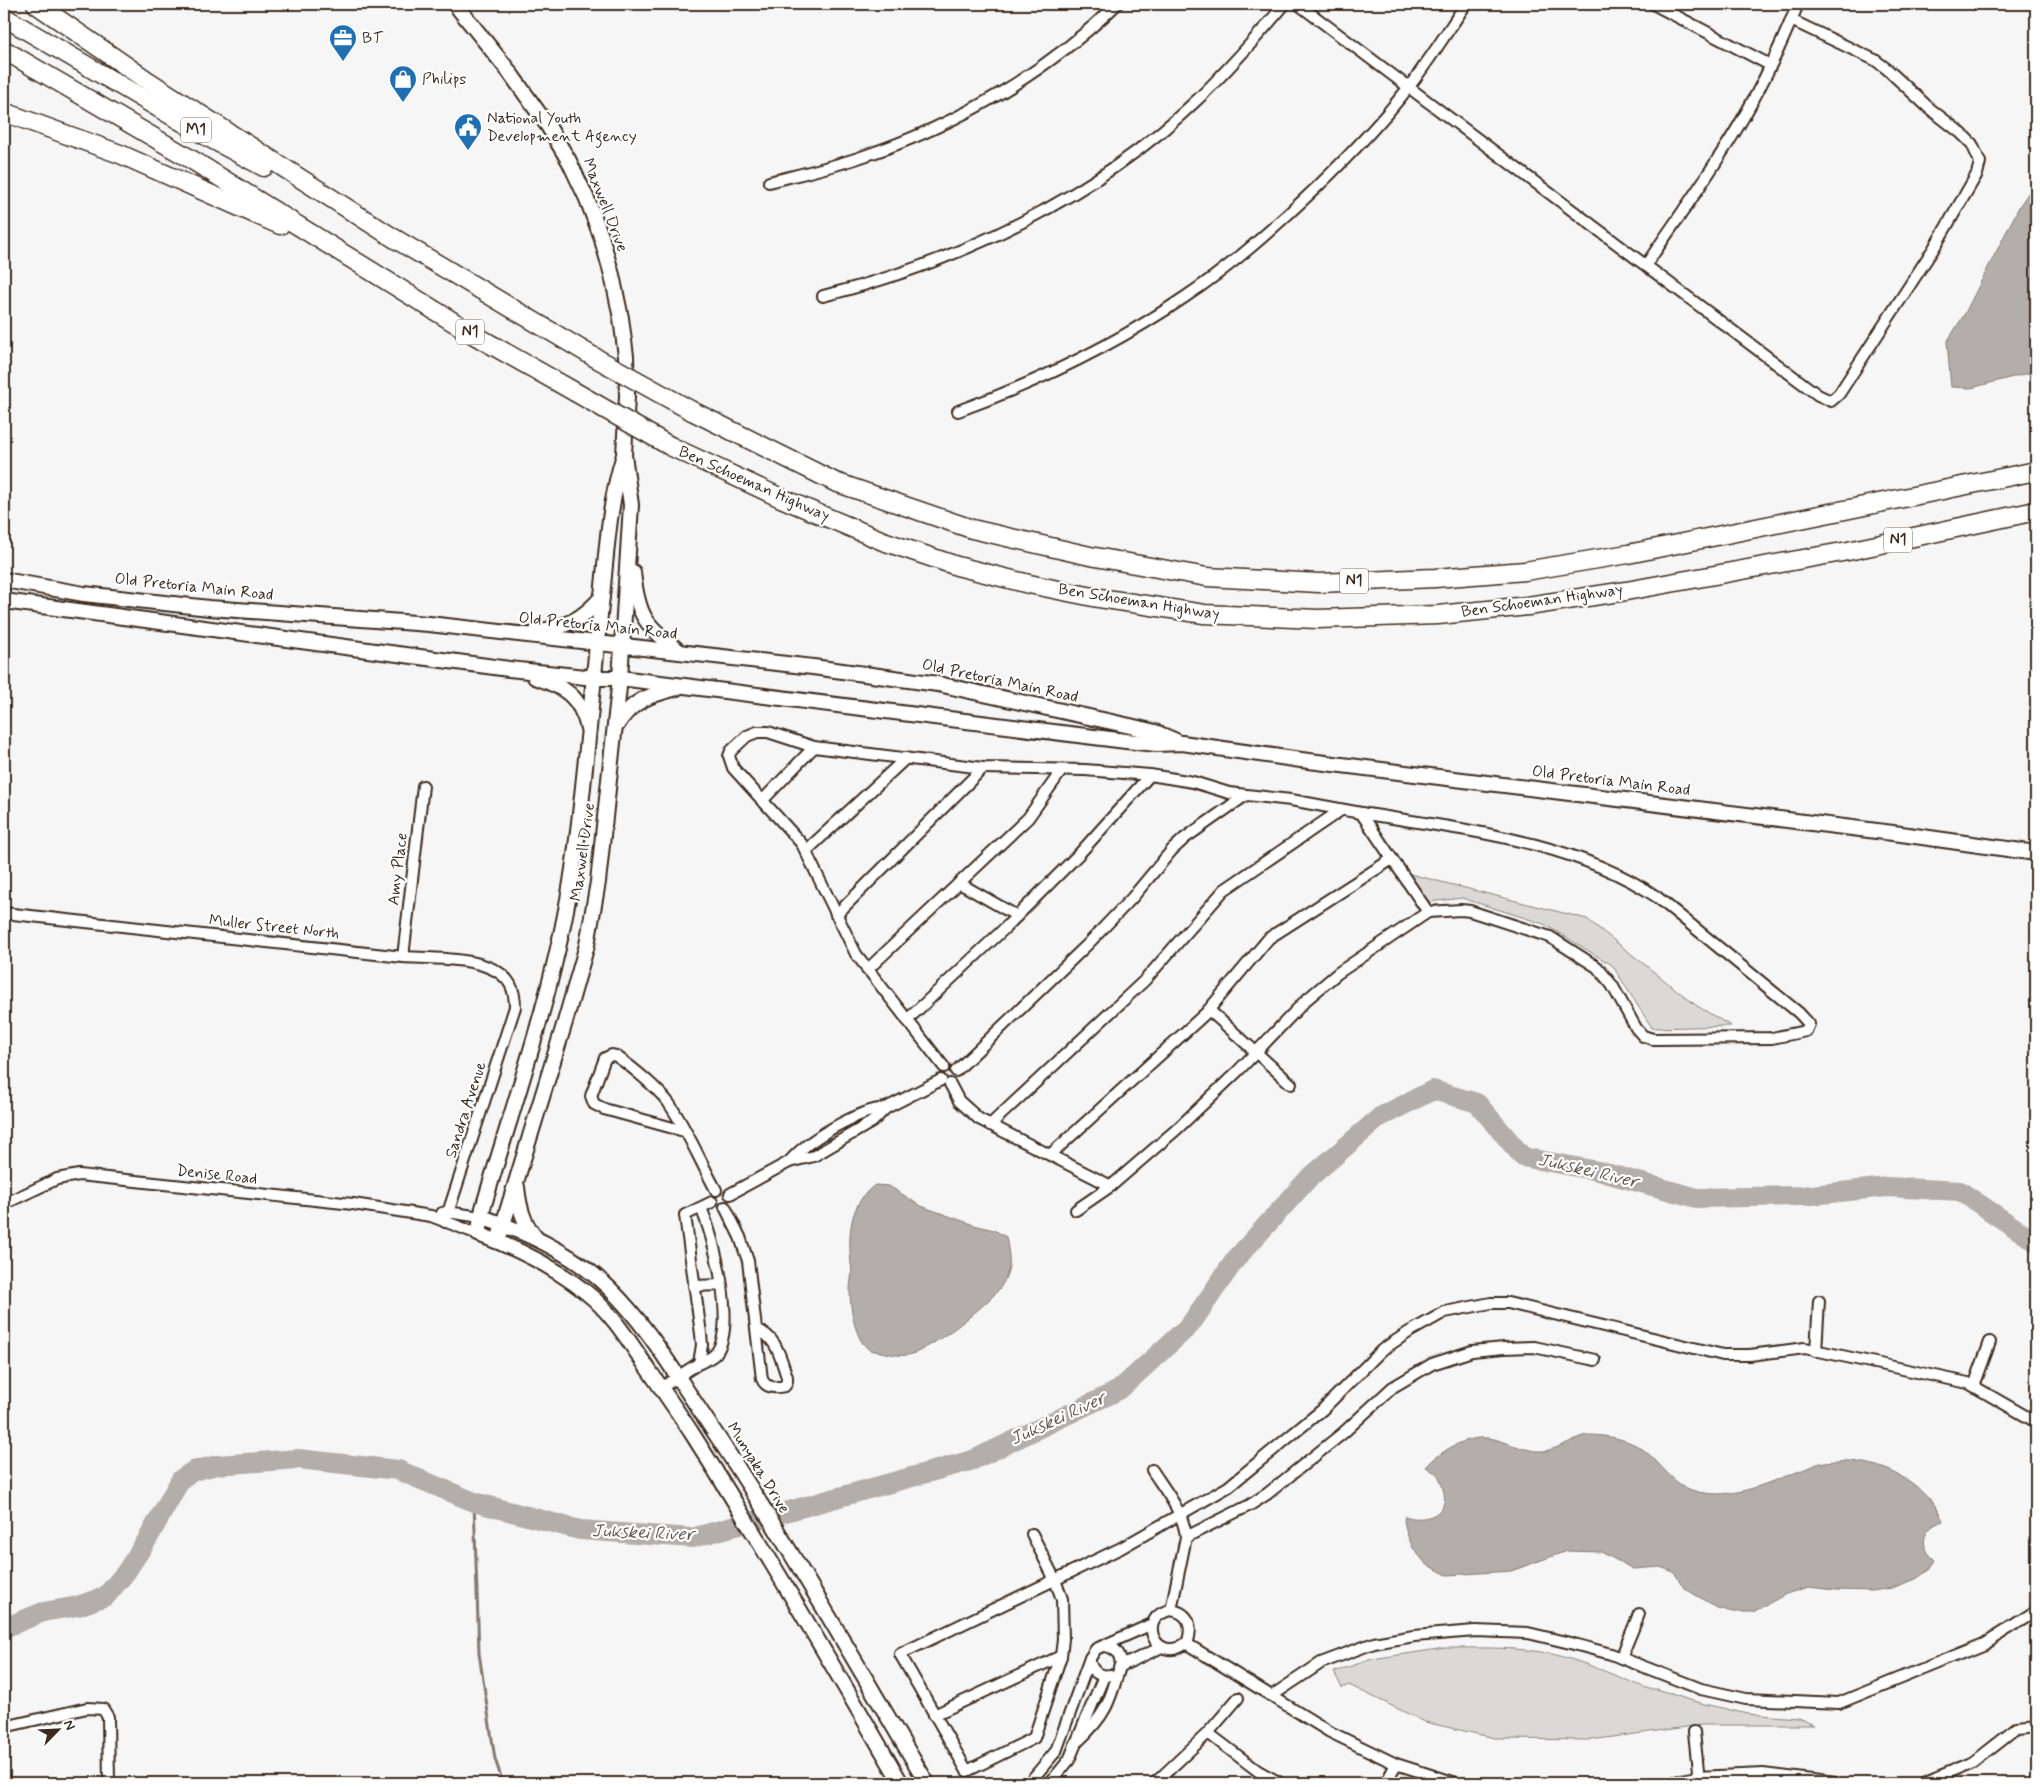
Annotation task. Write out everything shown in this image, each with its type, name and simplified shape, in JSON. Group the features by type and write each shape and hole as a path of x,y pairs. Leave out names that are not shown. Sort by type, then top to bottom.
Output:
{"highway":[{"path":"36,4 145,78 392,237"},
{"name":"M1","path":"4,16 208,137 392,237"},
{"name":"M1","path":"4,50 189,158 368,269"},
{"path":"4,112 120,154 269,220 368,269"},
{"name":"Ben Schoeman Highway","path":"392,237 594,357 692,411 835,482 972,529 1090,556 1207,578 1319,583 1435,578 1525,571 1628,554 2036,471"},
{"name":"Ben Schoeman Highway","path":"368,269 476,336 670,446 780,498 883,541 957,566 1028,584 1093,597 1204,614 1318,619 1438,615 1528,606 1848,551 2036,510"}],"main road":[{"name":"Maxwell Drive","path":"455,4 530,99 569,161 587,199 610,267 621,318 626,356 627,396 624,455 631,505 620,678 598,882 587,946 498,1242"},
{"name":"Maxwell Drive","path":"478,1234 481,1217 557,959 573,868 589,734 613,498 617,475 624,455"},
{"path":"629,537 639,609 653,629 680,652"},
{"name":"Old Pretoria Main Road","path":"4,580 84,594 208,608 429,624 813,667 938,684 1130,726 1154,732 1182,743"},
{"path":"524,635 573,623 582,618 602,597"},
{"name":"Old Pretoria Main Road","path":"4,601 509,668 595,678 620,678 1126,741 1157,744 1182,743 1302,760 1902,834 2036,853"},
{"path":"509,668 564,688 581,707 589,734"},
{"path":"615,728 624,713 632,705 656,693 685,686"},
{"path":"516,1179 521,1212 529,1230 538,1240"},
{"name":"Munyaka Drive","path":"481,1217 503,1224 567,1256 609,1288 631,1311 660,1348 720,1440 807,1581 927,1783"},
{"path":"478,1234 558,1272 588,1293 605,1309 699,1445 788,1588 900,1783"}],"street":[{"path":"768,182 865,156 937,127 1033,72 1078,38 1118,4"},
{"path":"822,296 866,285 908,271 983,241 1022,222 1094,179 1133,153 1197,100 1250,46 1285,4"},
{"path":"1298,4 1824,400 1831,401 1839,394 1934,248 1969,190 1979,169 1980,162 1972,144 1961,133 1928,108 1875,60 1791,20"},
{"path":"958,411 990,400 1075,361 1158,314 1193,291 1255,243 1342,163 1408,88 1466,4"},
{"path":"1653,4 1770,65"},
{"path":"1646,265 1720,157 1770,65 1798,4"},
{"path":"944,1067 867,970 848,940 806,851 793,832 762,801 734,768 729,756 731,751 747,736 757,732 779,735 814,747 983,768 1086,770 1150,775 1193,782 1229,793 1291,800 1341,810 1506,836 1584,860 1638,884 1657,897 1799,1013 1808,1024 1806,1031 1772,1038 1653,1040 1643,1036 1636,1028 1604,974 1550,937 1470,911 1428,912 1338,973 1306,1000 1177,1129 1111,1186 1076,1210"},
{"path":"762,801 814,747"},
{"path":"806,851 906,758"},
{"path":"836,914 983,768"},
{"path":"867,970 1028,818 1062,770"},
{"path":"907,1020 1017,916 1080,853 1150,775"},
{"name":"Amy Place","path":"403,957 423,786"},
{"path":"956,1071 1132,898 1184,838 1246,795"},
{"path":"990,1125 1145,980 1224,890 1341,810"},
{"path":"1361,813 1428,912"},
{"path":"1050,1155 1209,1010 1269,938 1392,858"},
{"path":"959,883 1017,916"},
{"name":"Muller Street North","path":"4,913 486,965 504,976 510,984 515,1006"},
{"name":"Sandra Avenue","path":"446,1217 515,1006"},
{"path":"1209,1010 1291,1084"},
{"path":"684,1131 604,1109 594,1104 591,1096 605,1058 616,1056 661,1095 684,1131 716,1190"},
{"path":"730,1194 789,1162 801,1149 857,1116 874,1109 886,1108 945,1082 956,1081 956,1071 951,1066 944,1067 940,1073 945,1082 959,1101 969,1111 990,1125 1111,1186"},
{"path":"789,1162 808,1159 820,1153 862,1128 886,1108"},
{"name":"Denise Road","path":"4,1204 57,1179 79,1175 353,1204 431,1216 481,1217"},
{"path":"722,1189 730,1194 729,1203 725,1207 719,1208 712,1202 712,1194 716,1190 722,1189"},
{"path":"699,1363 702,1346 685,1216 712,1202"},
{"path":"725,1207 745,1249 763,1383 771,1387 785,1386 787,1377 775,1344 766,1332 756,1329"},
{"path":"661,1388 714,1355 722,1345 724,1331 721,1285 710,1230 701,1208"},
{"path":"446,1217 478,1234"},
{"path":"694,1286 721,1285"},
{"path":"1816,1350 1819,1301"},
{"path":"1032,1534 1055,1580 1062,1599 1064,1639 1061,1656 1034,1738 967,1771 900,1654 1055,1580 1121,1548 1228,1487 1322,1410 1382,1350 1445,1312 1491,1302 1508,1303 1723,1355 1750,1355 1805,1348 1816,1350 1968,1383 2036,1422"},
{"path":"1974,1386 1990,1342"},
{"path":"1186,1537 1250,1505 1267,1494 1342,1433 1393,1387 1432,1364 1472,1351 1534,1347 1595,1360"},
{"path":"1152,1470 1184,1522 1186,1537 1171,1610"},
{"path":"1029,1783 1056,1751 1090,1658 1096,1649 1152,1624 1159,1614 1171,1610 1183,1614 1187,1618 1191,1630 1187,1644"},
{"path":"1273,1695 1321,1664 1374,1642 1414,1636 1476,1631 1528,1633 1570,1643 1621,1658 1701,1689 1746,1699 1839,1703 1984,1644 2036,1610"},
{"path":"1621,1658 1639,1614"},
{"path":"1152,1624 1153,1637 1162,1647"},
{"path":"1090,1658 1095,1672 1109,1676 1118,1669 1162,1647 1174,1649 1186,1643 1273,1695 1330,1732 1396,1764 1456,1783"},
{"path":"1074,1744 1092,1728 1107,1707 1120,1658 1118,1653 1111,1647 1105,1646"},
{"path":"934,1715 1061,1656"},
{"path":"1050,1783 1069,1760 1074,1744 1104,1676"},
{"path":"1162,1781 1208,1733 1238,1698"},
{"path":"4,1726 86,1708 103,1710 108,1717 109,1783"},
{"path":"1923,1783 1974,1762 2016,1729 2036,1727"},
{"path":"1694,1732 1698,1771 1696,1780"},
{"path":"1208,1733 1258,1771 1280,1783"},
{"path":"1386,1783 1396,1764"},
{"path":"1666,1783 1763,1774 1834,1783"}],"shaded area":[{"path":"2036,182 2036,371 1971,388 1951,387 1947,342 1964,315 2020,205"},
{"path":"1410,874 1587,919 1697,1006 1731,1026 1652,1028 1612,965 1544,924 1462,898 1429,902"},
{"path":"875,1185 889,1186 921,1206 994,1230 1006,1237 1009,1267 1000,1288 960,1324 925,1348 907,1355 874,1351 868,1348 861,1340 853,1319 850,1297 852,1271 850,1231 855,1210 866,1193"},
{"path":"1586,1435 1614,1438 1635,1445 1649,1454 1677,1482 1694,1491 1705,1493 1718,1494 1742,1491 1825,1462 1855,1462 1885,1469 1912,1483 1924,1493 1938,1510 1943,1521 1930,1528 1925,1538 1926,1549 1935,1560 1930,1569 1916,1579 1892,1588 1872,1591 1808,1587 1786,1594 1753,1612 1733,1612 1717,1608 1684,1588 1674,1572 1660,1567 1633,1569 1601,1552 1567,1551 1511,1571 1447,1575 1426,1564 1413,1548 1407,1534 1404,1521 1405,1516 1413,1518 1428,1517 1440,1510 1444,1498 1441,1483 1437,1474 1426,1467 1448,1449 1475,1438 1485,1438 1530,1450 1543,1451 1553,1449"},
{"path":"1445,1648 1524,1650 1555,1655 1590,1666 1649,1689 1657,1689 1689,1700 1747,1714 1798,1718 1814,1725 1701,1725 1591,1740 1499,1739 1425,1722 1349,1685 1342,1688 1334,1672 1372,1659"}],"waterway":[{"name":"Jukskei River","path":"4,1628 43,1612 78,1606 106,1596 126,1572 147,1540 181,1479 193,1471 217,1465 298,1459 398,1470 474,1502 580,1530 692,1538 973,1460 1119,1390 1190,1325 1235,1260 1308,1179 1380,1117 1433,1090 1477,1103 1523,1157 1598,1171 1697,1198 1802,1196 1887,1187 1960,1191 2036,1242"},
{"path":"474,1502 479,1653 495,1759 503,1783"}],"place":[{"name":"BT","path":"343,62"},
{"name":"Philips","path":"403,103"},
{"name":"National Youth Development Agency","path":"468,151"}]}
